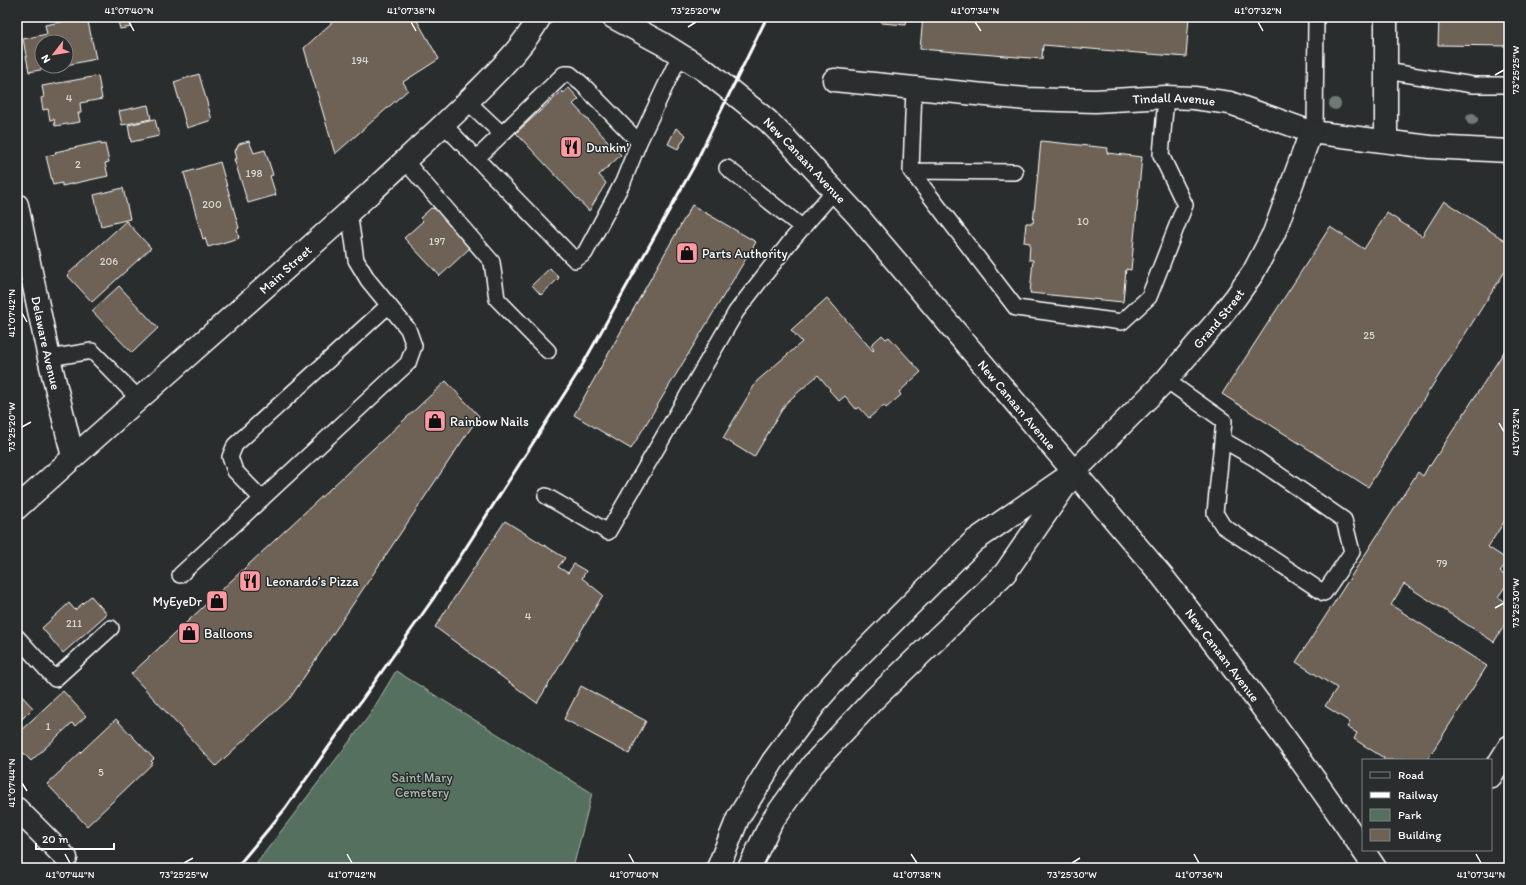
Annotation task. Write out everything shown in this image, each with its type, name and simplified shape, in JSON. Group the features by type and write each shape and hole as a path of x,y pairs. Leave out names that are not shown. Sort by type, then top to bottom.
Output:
{"main road":[{"name":"Main Street","path":"17,508 444,125 511,59 534,29 540,17"},
{"name":"New Canaan Avenue","path":"613,17 680,55 718,80 768,121 835,190 1157,570 1211,638 1299,758 1362,849"},
{"path":"1386,17 1386,141"},
{"name":"Tindall Avenue","path":"834,80 1026,99 1096,101 1166,97 1194,98 1230,103 1313,132 1430,147 1509,151"},
{"name":"Grand Street","path":"1074,472 1166,380 1218,320 1253,273 1274,233 1313,132"},
{"name":"Delaware Avenue","path":"17,205 49,358 73,457"},
{"path":"718,868 738,818 773,761 814,705 844,671 974,541 1074,472"},
{"path":"749,868 772,821 813,764 874,699 1005,573 1074,472"},
{"path":"1492,774 1509,747"},
{"path":"17,809 66,858"},
{"name":"New Canaan Avenue","path":"1364,851 1375,868"}],"lane":[{"path":"1313,132 1316,17"},
{"path":"444,125 575,260 585,253 620,188 639,142 680,55"},
{"path":"1386,71 1473,85 1509,85"},
{"path":"476,159 564,74 570,74 582,84 639,142"},
{"path":"914,88 912,171 1016,308 1122,322 1149,297 1185,205 1161,155 1166,97"},
{"path":"468,102 502,134"},
{"path":"405,161 492,262 497,298 548,351"},
{"path":"727,168 802,228"},
{"path":"912,171 1015,172"},
{"path":"546,496 608,532 736,312 790,242 835,190"},
{"path":"180,575 408,363 414,346 408,329 368,280 356,260 349,211"},
{"path":"262,499 235,471 230,457 235,445 389,305"},
{"path":"49,358 92,351 138,398"},
{"path":"1166,380 1224,421 1215,513 1223,526 1324,593 1352,552 1344,520 1256,459 1223,440"},
{"path":"17,637 56,679 111,628"}],"green space":[{"name":"Saint Mary Cemetery","path":"396,671 592,793 573,868 253,868 369,716"}],"building":[{"path":"87,17 96,59 74,63 74,34 47,34 45,25"},
{"path":"117,17 129,17 131,27 120,29"},
{"path":"338,17 415,17 439,59 403,82 408,90 335,154 304,48"},
{"path":"882,17 907,17 906,25 881,23"},
{"path":"923,17 1189,17 1186,57 1043,45 1042,59 920,49"},
{"path":"1439,17 1509,17 1509,46 1438,45"},
{"path":"34,37 34,71 29,72 23,39"},
{"path":"199,74 212,120 187,128 174,82"},
{"path":"98,76 102,99 80,103 81,113 78,113 80,122 55,126 54,119 50,120 48,109 43,110 41,98 44,97 42,86"},
{"path":"569,88 579,99 573,104 621,155 599,175 606,183 589,211 516,133 562,91 563,93"},
{"path":"148,105 151,119 122,125 119,111"},
{"path":"155,119 159,136 131,142 128,125"},
{"path":"676,128 686,135 678,149 668,144"},
{"path":"249,141 254,153 265,150 273,175 270,176 276,195 248,203 234,159 237,159 235,151 239,144"},
{"path":"1041,141 1108,148 1107,153 1142,157 1131,270 1126,269 1123,302 1030,293 1033,260 1029,260 1030,243 1024,242 1026,223 1033,223"},
{"path":"101,142 101,145 105,144 109,162 105,163 108,176 62,186 62,183 53,185 46,156 56,154 55,152"},
{"path":"220,162 239,228 237,229 239,238 208,247 205,238 203,239 184,173"},
{"path":"123,188 130,219 101,226 94,195"},
{"path":"1444,201 1509,243 1509,265 1368,487 1222,394 1330,227 1364,249 1387,213 1422,236"},
{"path":"692,205 756,242 631,449 574,415"},
{"path":"431,208 436,209 471,247 440,276 404,238 423,221 420,218"},
{"path":"126,221 151,248 92,302 67,275"},
{"path":"550,268 559,278 541,295 532,285"},
{"path":"119,286 158,328 132,353 92,311"},
{"path":"827,298 873,351 874,350 871,345 882,335 886,339 889,337 921,372 899,392 901,395 886,408 884,405 869,418 859,407 856,409 845,396 839,401 818,375 786,403 754,457 723,438 757,381 802,342 791,330"},
{"path":"1509,344 1509,514 1488,547 1508,560 1500,572 1509,578 1509,581 1498,597 1509,604 1509,618 1494,642 1404,584 1391,605 1487,666 1428,759 1384,759 1354,739 1357,733 1347,727 1350,722 1325,706 1337,688 1296,662 1418,472 1423,476 1429,465 1430,466"},
{"path":"446,381 479,416 290,698 216,766 131,674"},
{"path":"505,521 565,558 558,567 568,573 574,564 586,571 582,578 603,595 537,703 435,627"},
{"path":"91,596 107,614 63,653 42,628 69,603 75,610"},
{"path":"581,686 646,721 629,754 564,719"},
{"path":"17,691 33,708 17,724"},
{"path":"63,691 86,716 75,726 72,723 31,761 17,746 17,734"},
{"path":"116,719 154,759 151,761 153,763 87,826 47,784"}],"railway":[{"path":"236,868 285,809 433,599 579,371 694,166 767,17"}],"place":[{"name":"Dunkin'","path":"571,147"},
{"name":"Parts Authority","path":"687,253"},
{"name":"Rainbow Nails","path":"435,421"},
{"name":"Leonardo’s Pizza","path":"250,581"},
{"name":"MyEyeDr","path":"217,601"},
{"name":"Balloons","path":"189,633"}]}
